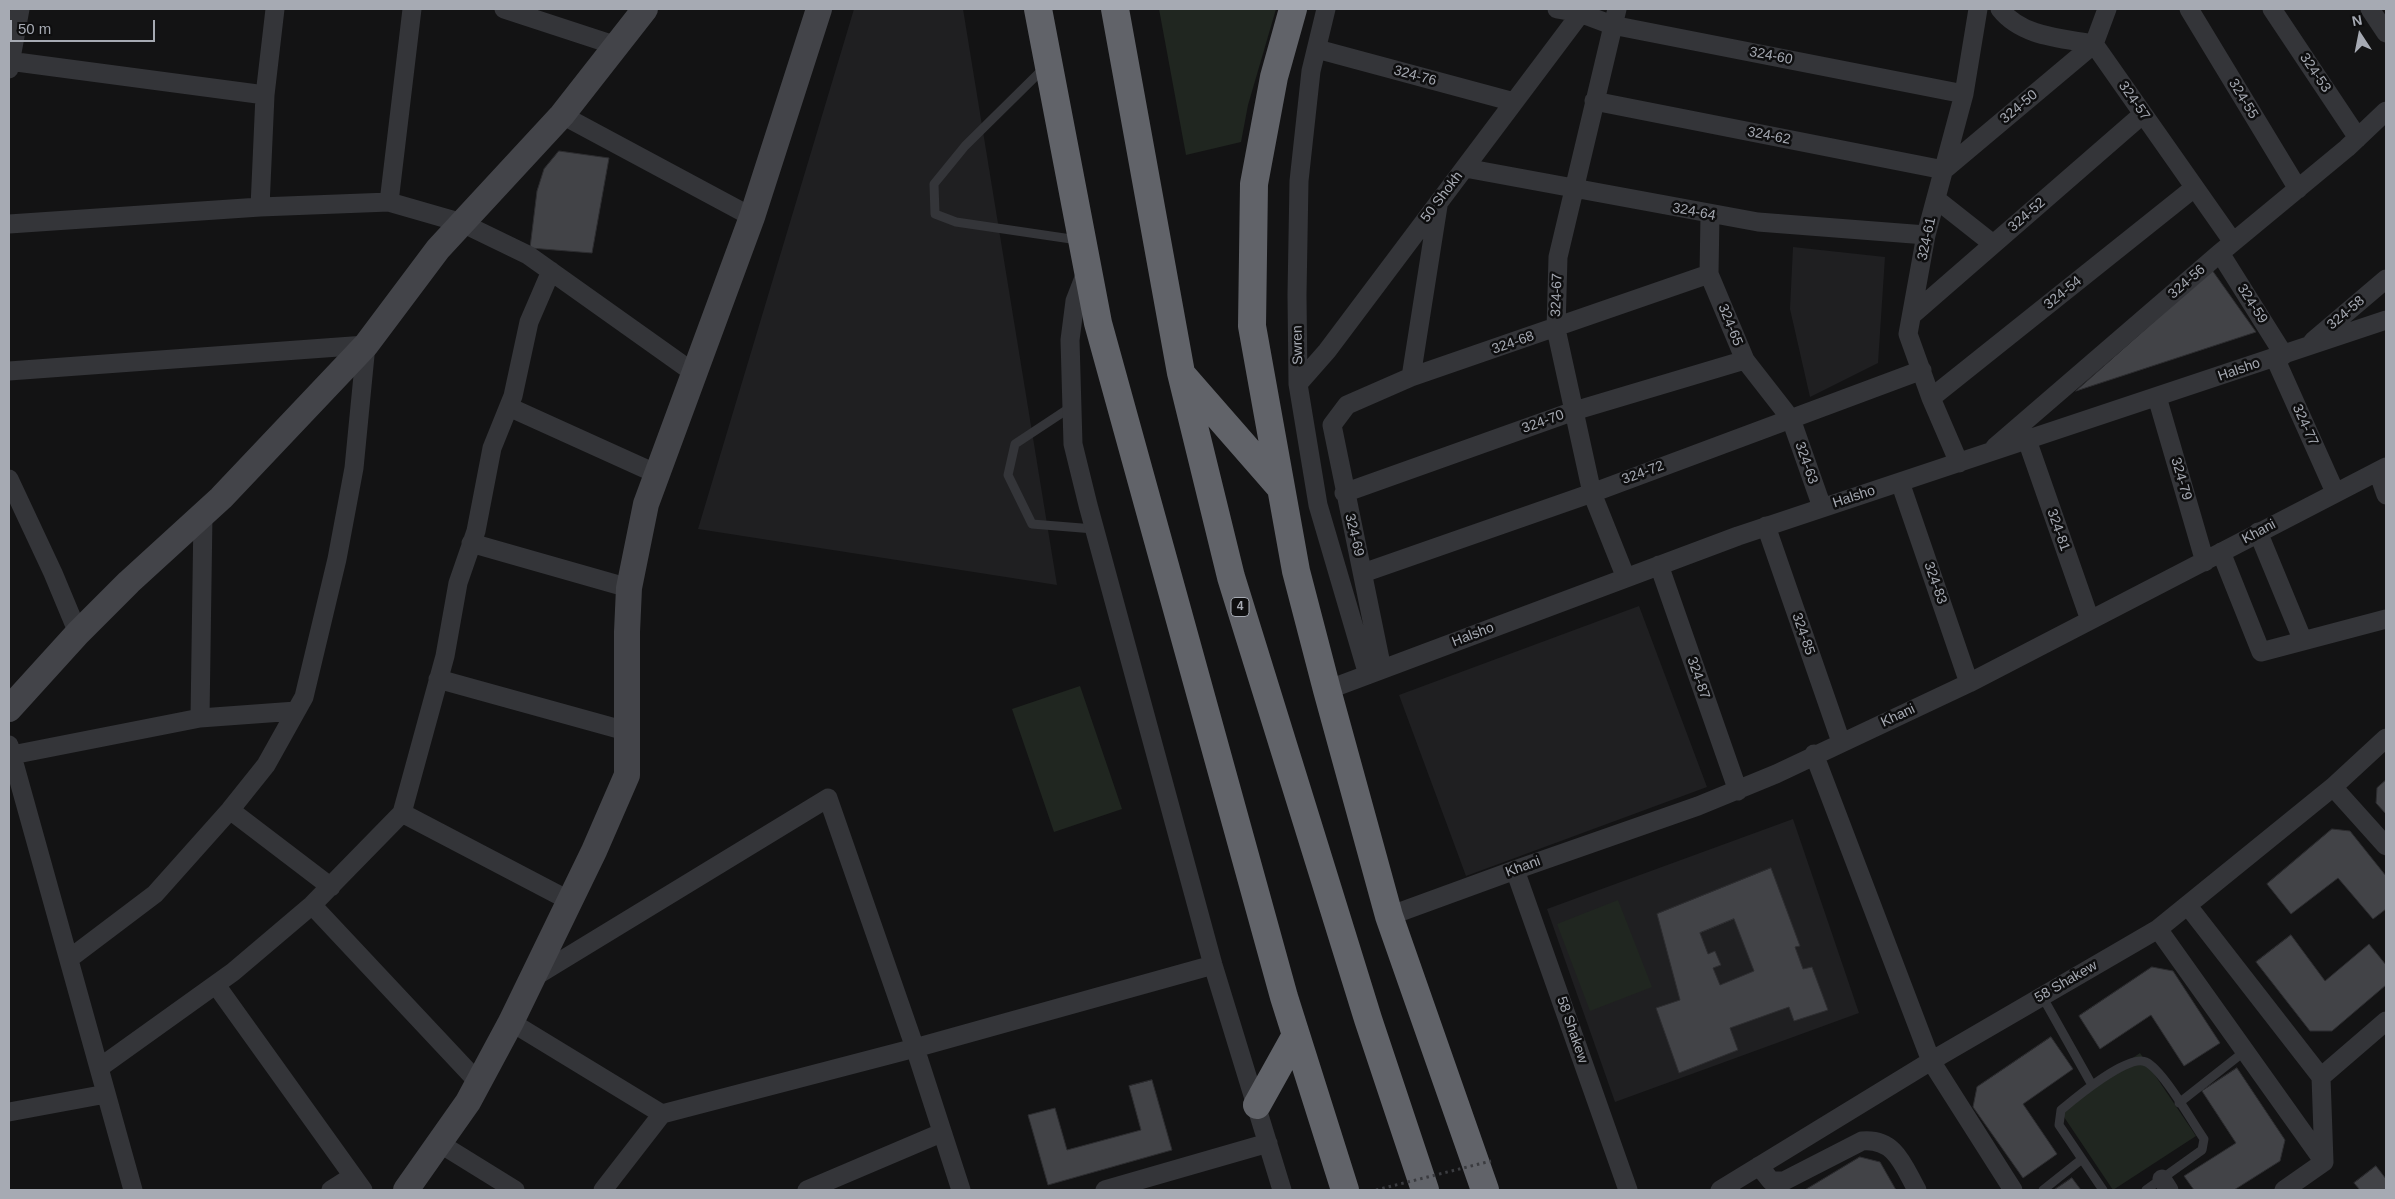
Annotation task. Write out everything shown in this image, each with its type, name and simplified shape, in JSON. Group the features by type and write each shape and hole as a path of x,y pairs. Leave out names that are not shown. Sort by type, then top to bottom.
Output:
{"highway":[{"name":"4","path":"1115,9 1180,373 1230,577 1365,1009 1425,1190"},
{"path":"1293,9 1274,77 1254,184 1252,326 1296,571 1327,690 1389,916 1485,1190"},
{"path":"1038,11 1098,323 1296,1035 1345,1190"},
{"path":"1180,373 1281,488"},
{"path":"1257,1105 1296,1035"}],"street":[{"path":"20,9 10,64 265,95"},
{"path":"260,207 265,95 275,9"},
{"path":"389,202 412,9"},
{"path":"504,9 614,45"},
{"path":"9,709 78,633 203,514 366,345 438,249 562,115 614,45 645,9"},
{"path":"406,1190 468,1102 511,1022 570,902 627,775 629,588 646,504 752,217 819,9"},
{"name":"Swren","path":"1326,9 1311,71 1298,181 1298,384 1318,505 1375,672"},
{"name":"324-60","path":"1557,9 1615,17 1964,94"},
{"name":"324-61","path":"1959,463 1931,398 1908,334 1926,236 1964,94 1978,9"},
{"path":"2000,9 2009,21 2033,32 2094,44 2107,9"},
{"name":"324-55","path":"2189,9 2298,189"},
{"name":"324-53","path":"2272,9 2358,138"},
{"path":"2370,9 2386,33"},
{"name":"50 Shokh","path":"1298,384 1327,351 1582,11"},
{"name":"324-67","path":"1615,17 1558,257 1556,329 1592,492 1626,578"},
{"name":"324-57","path":"2094,44 2194,188 2226,248"},
{"name":"324-50","path":"1944,170 2094,44"},
{"name":"324-76","path":"1317,49 1514,102"},
{"name":"324-62","path":"1594,101 1944,170"},
{"name":"324-56","path":"1988,454 2226,248 2358,138 2386,111"},
{"name":"324-52","path":"1912,315 2143,114"},
{"path":"562,115 752,217"},
{"name":"324-64","path":"1465,168 1710,215 1758,222 1926,236"},
{"name":"324-54","path":"1931,398 2194,188"},
{"path":"1936,199 1993,244"},
{"path":"9,224 260,207 389,202 462,223 528,255 694,373"},
{"path":"1412,378 1438,202"},
{"name":"324-65","path":"1710,215 1709,274 1745,360 1791,419"},
{"name":"324-59","path":"2226,248 2280,356"},
{"path":"1085,253 1075,301 1070,340 1073,444 1094,529 1213,965 1282,1190"},
{"path":"99,1068 216,985 312,905 332,887 402,813 445,656 458,583 471,544 492,448 513,396 529,322 551,271"},
{"name":"324-68","path":"1347,405 1412,378 1709,274"},
{"name":"324-58","path":"2305,348 2386,279"},
{"name":"Halsho","path":"1327,690 1766,526 1988,454 2386,320"},
{"path":"9,371 366,345"},
{"path":"69,959 155,894 230,810 266,765 304,697 338,550 354,468 366,345"},
{"name":"324-77","path":"2280,356 2335,492"},
{"name":"324-70","path":"1344,493 1574,411 1745,360"},
{"name":"324-72","path":"1363,573 1592,492 1922,370"},
{"name":"324-79","path":"2157,397 2205,562"},
{"name":"324-69","path":"1347,405 1332,425 1344,493 1363,573 1375,672"},
{"path":"509,407 656,474"},
{"name":"324-63","path":"1791,419 1822,508"},
{"name":"324-81","path":"2027,440 2090,620"},
{"path":"2382,469 2386,494"},
{"name":"Khani","path":"1389,916 1738,791 1969,683 2382,469"},
{"path":"9,479 53,573 78,633"},
{"name":"324-83","path":"1900,482 1969,683"},
{"path":"200,718 203,514"},
{"name":"324-85","path":"1766,526 1840,742"},
{"path":"2258,532 2304,641"},
{"path":"471,544 629,588"},
{"path":"2221,552 2261,652 2386,619"},
{"name":"324-87","path":"1659,565 1738,791"},
{"path":"438,679 626,731"},
{"path":"133,1190 10,750 200,718 296,711"},
{"name":"58 Shakew","path":"1720,1190 1931,1060 2158,928 2188,906 2333,787 2386,738"},
{"path":"1814,754 1931,1060 2013,1190"},
{"path":"2333,787 2386,846"},
{"path":"530,980 828,798 916,1048 941,1133 961,1190"},
{"path":"230,810 332,887"},
{"path":"402,813 570,902"},
{"name":"58 Shakew","path":"1515,870 1628,1190"},
{"path":"312,905 478,1082"},
{"path":"2188,906 2321,1077 2324,1162"},
{"path":"2158,928 2324,1162"},
{"path":"603,1190 662,1114 916,1048 1213,965"},
{"path":"216,985 358,1183 331,1190"},
{"path":"2321,1077 2386,1021"},
{"path":"511,1022 662,1114"},
{"path":"9,1112 106,1094"},
{"path":"807,1190 941,1133"},
{"path":"1759,1166 1772,1185 1784,1181 1862,1141 1875,1140 1894,1150 1917,1190"},
{"path":"439,1143 515,1190"},
{"path":"1105,1190 1268,1143"},
{"path":"2284,1190 2324,1162"}],"lane":[{"path":"1048,64 965,146 934,184 935,214 956,222 1085,253"},
{"path":"1071,407 1015,444 1008,475 1032,524 1094,529"},
{"path":"2042,996 2092,1085"},
{"path":"2179,1103 2245,1051"},
{"path":"2103,1190 2059,1125 2060,1110 2092,1085 2136,1060 2145,1061 2157,1070 2204,1139 2202,1150 2166,1184 2146,1190"},
{"path":"2043,1190 2082,1159"}],"path":[{"path":"1376,1190 1491,1161"}],"shaded area":[{"path":"854,9 963,9 1057,585 698,529"},
{"path":"1159,9 1276,9 1248,105 1241,142 1186,155"},
{"path":"1793,247 1885,257 1878,363 1810,397 1790,309"},
{"path":"1639,606 1707,787 1466,876 1399,695"},
{"path":"1080,686 1122,809 1054,832 1012,709"},
{"path":"1793,819 1859,1013 1615,1102 1547,909"},
{"path":"1618,900 1652,987 1590,1011 1557,924"},
{"path":"2140,1053 2196,1136 2113,1190 2058,1108"}],"building":[{"path":"559,151 609,158 592,253 530,248 537,191 544,169"},
{"path":"2212,270 2256,332 2076,391"},
{"path":"2386,780 2386,814 2376,803 2377,788"},
{"path":"2332,829 2350,831 2386,876 2386,909 2373,919 2338,878 2291,914 2267,884"},
{"path":"1771,868 1800,946 1795,947 1803,969 1812,967 1828,1010 1794,1021 1789,1007 1730,1028 1738,1050 1679,1073 1656,1008 1680,1000 1657,914","holes":["1734,919 1754,971 1720,985 1713,968 1721,965 1715,951 1708,954 1700,933"]},
{"path":"2291,935 2325,981 2369,944 2386,965 2386,985 2332,1031 2310,1031 2256,962"},
{"path":"2152,967 2173,971 2220,1043 2184,1066 2151,1015 2100,1049 2079,1016"},
{"path":"2051,1037 2073,1069 2023,1104 2057,1154 2023,1178 1973,1107 1977,1087"},
{"path":"2237,1068 2285,1140 2280,1161 2234,1190 2194,1190 2184,1176 2236,1143 2202,1091"},
{"path":"1152,1080 1172,1150 1048,1185 1028,1115 1055,1108 1067,1150 1141,1130 1129,1086"},
{"path":"1860,1157 1880,1162 1896,1190 1805,1190"},
{"path":"2376,1166 2386,1179 2386,1190 2360,1190 2354,1183"},
{"path":"2072,1178 2081,1190 2054,1190"}]}
